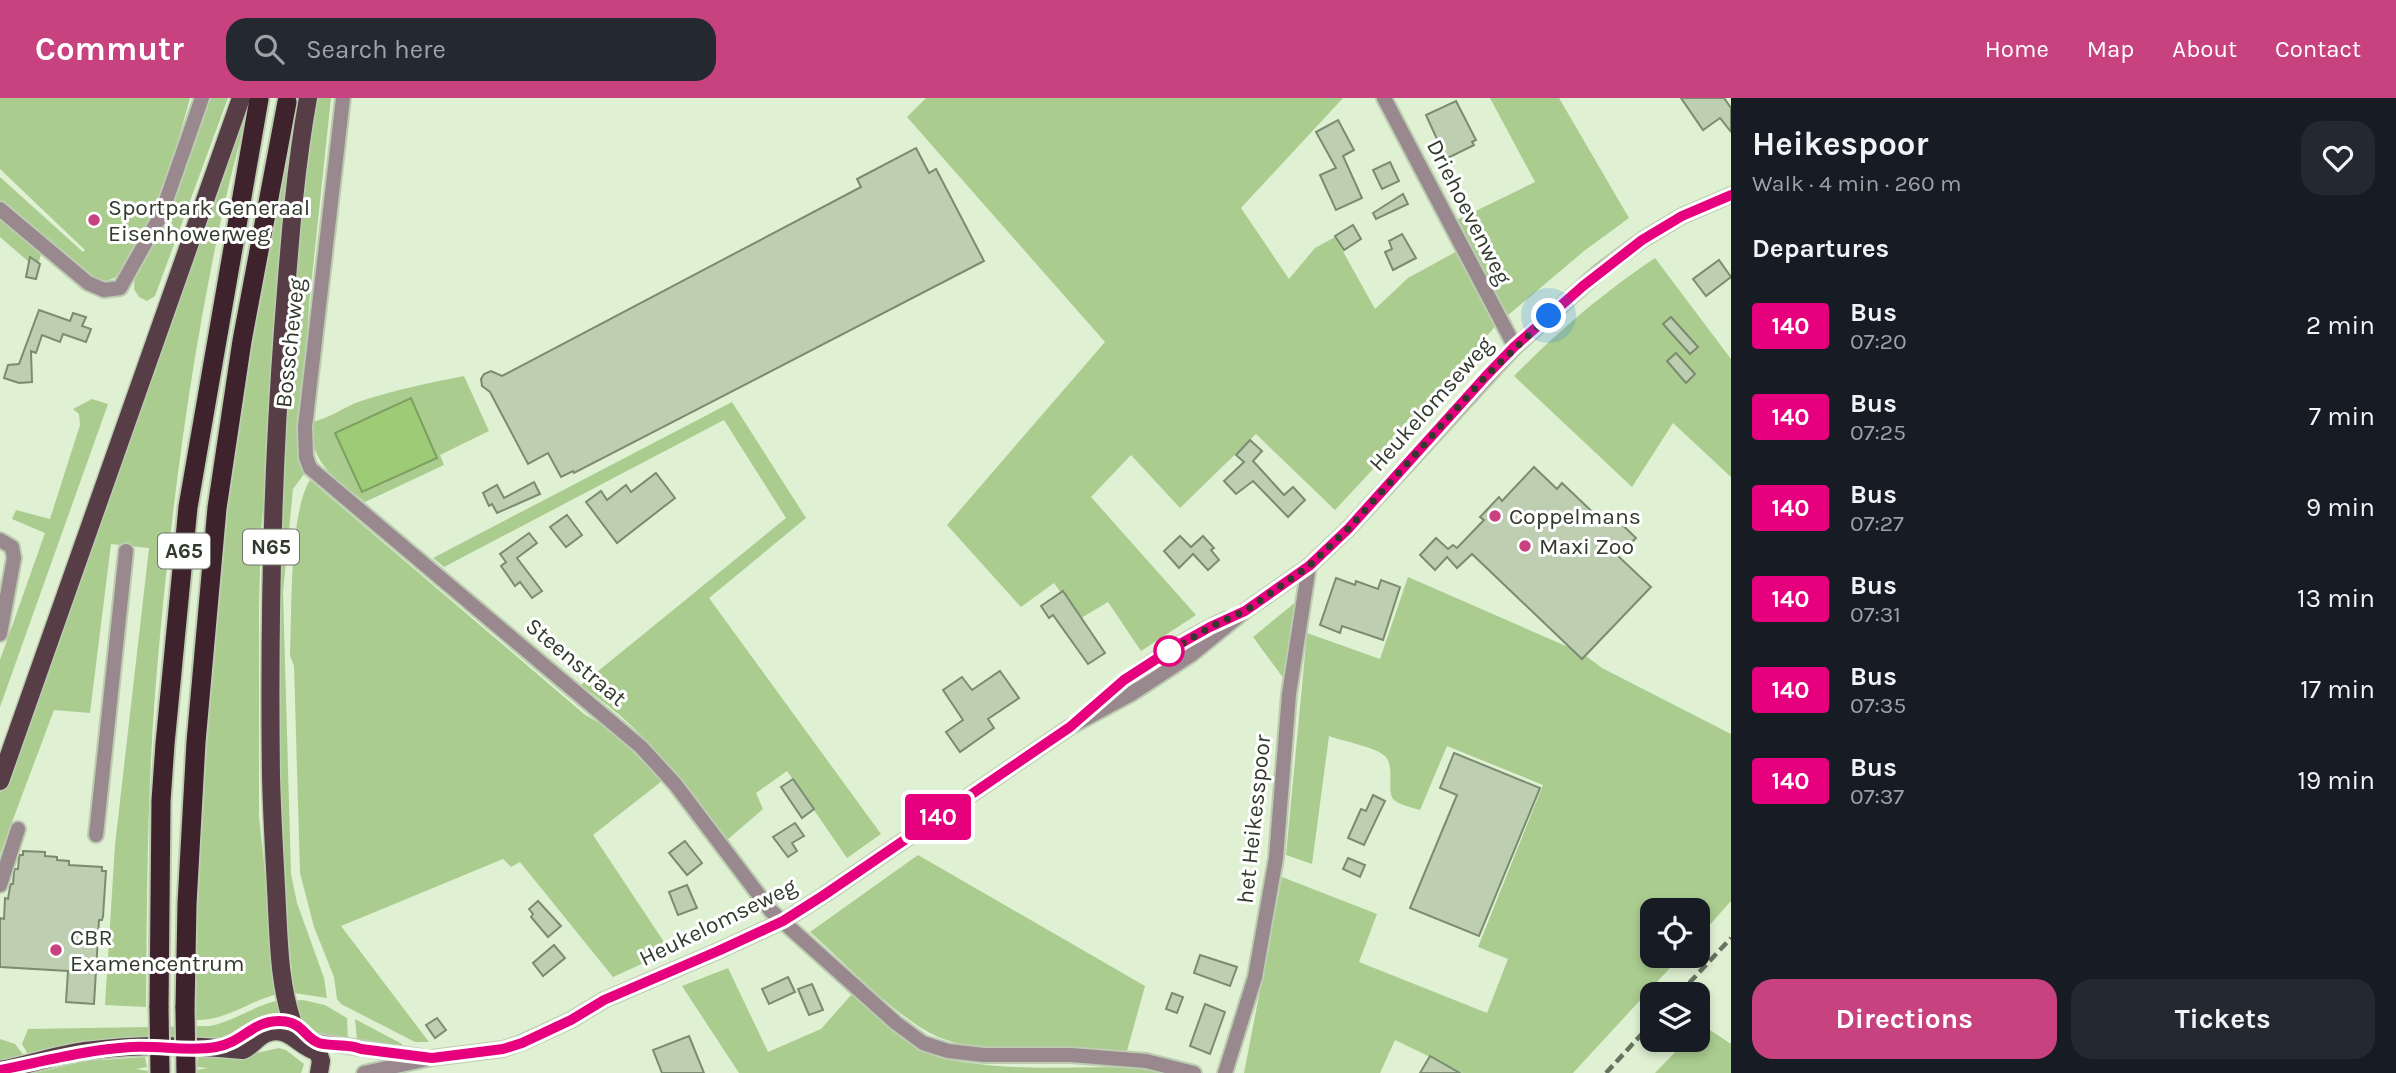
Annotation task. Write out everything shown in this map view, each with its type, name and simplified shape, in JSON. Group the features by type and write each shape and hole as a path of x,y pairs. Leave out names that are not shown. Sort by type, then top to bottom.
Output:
{"highway":[{"name":"A65","path":"160,1073 161,801 164,744 188,507 253,98"},
{"name":"A65","path":"186,1073 187,904 196,742 217,508 242,341 288,100"}],"main road":[{"path":"0,780 253,98"},
{"name":"N65","path":"293,1024 284,997 272,824 269,652 271,527 289,253 301,136 308,98"},
{"path":"217,1047 235,1042 254,1028 269,1022 293,1024 305,1031 317,1047 319,1073"},
{"path":"0,1070 56,1057 110,1049 217,1047 243,1050 262,1035 276,1031 290,1034 307,1047 317,1047"},
{"path":"13,1073 30,1065"}],"street":[{"path":"0,209 88,283 104,290 120,288 161,215 202,98"},
{"name":"Bosscheweg","path":"310,468 306,457 305,427 343,98"},
{"name":"Driehoevenweg","path":"1384,98 1514,347"},
{"name":"Heukelomseweg","path":"364,1073 432,1058 503,1049 522,1043 571,1020 604,1000 783,921 824,895 1070,727 1124,680 1178,645 1245,611 1309,566 1349,528 1514,347 1600,271 1642,240 1682,216 1731,195"},
{"name":"Steenstraat","path":"310,468 641,747 675,784 771,911 896,1023 923,1043 948,1051 984,1055 1071,1055 1146,1061 1194,1073"},
{"path":"0,540 12,547 14,558 0,634"},
{"path":"96,835 126,551"},
{"name":"het Heikesspoor","path":"1225,1073 1255,977 1276,858 1289,694 1309,566"},
{"path":"0,885 18,829"},
{"name":"Heukelomseweg","path":"317,1047 352,1054 361,1049 432,1058"}],"shaded area":[{"name":"Sportpark Generaal Eisenhowerweg","path":"0,98 190,98 151,214 129,258 116,277 107,281 96,279 0,202 0,177 83,252 85,250 0,169"},
{"path":"210,98 228,98 155,296 147,301 139,297 134,289 135,274 173,199"},
{"path":"249,98 200,327 166,572 150,772 146,1007 105,1005 115,845 149,548 111,544 90,713 54,710 0,854 0,793"},
{"path":"311,98 331,98 309,305 302,424 307,470 293,489 283,592 291,874 297,903 324,978 327,998 294,993 283,881 276,655 286,377"},
{"path":"926,98 1343,98 1241,208 1289,279 1315,248 1335,237 1375,309 1408,278 1461,249 1498,323 1335,510 1256,434 1180,508 1131,455 1091,497 1196,615 1141,651 1108,602 1081,618 1064,591 1061,593 1054,583 1021,607 947,525 1105,342 907,117"},
{"path":"1490,98 1559,98 1629,218 1584,251 1507,316 1457,220 1535,182"},
{"path":"291,146 261,530 259,606 259,816 278,994 229,1014 196,1020 202,793 220,567 258,295"},
{"path":"0,220 41,254 37,269 0,237"},
{"path":"1655,258 1731,359 1731,477 1673,423 1632,487 1514,376 1582,313"},
{"path":"464,376 489,431 440,455 444,465 365,502 335,477 320,460 311,437 310,422 374,397"},
{"path":"411,398 437,458 362,492 335,433"},
{"path":"92,399 108,404 0,707 0,660 45,533 12,519 16,510 50,519 80,425 79,414 73,409"},
{"path":"732,402 806,518 709,598 881,834 847,858 787,771 756,793 763,809 727,840 691,792 639,733 581,685 786,518 724,420 444,567 433,558"},
{"path":"310,480 584,714 611,730 662,781 593,835 670,951 613,977 520,862 511,867 503,859 341,926 429,1042 415,1042 341,1004 337,999 334,977 314,927 300,873 294,666 290,656 291,615 298,516"},
{"path":"1408,577 1582,653 1602,668 1731,734 1731,901 1710,925 1710,898 1640,898 1640,968 1670,968 1657,982 1640,982 1640,1000 1573,1073 1463,1073 1395,1040 1380,1073 1244,1073 1282,877 1377,914 1359,962 1487,1013 1508,959 1478,947 1543,785 1447,746 1420,810 1392,797 1389,762 1382,753 1329,736 1312,864 1286,855 1307,633 1380,659"},
{"path":"1297,601 1284,679 1253,637"},
{"path":"918,855 1145,986 1127,1051 1052,1046 974,1046 944,1039 899,1012 810,932"},
{"path":"728,968 768,1052 821,1029 852,994 916,1048 946,1059 1030,1068 1131,1068 1181,1073 739,1073 682,986"},
{"path":"280,1000 281,1015 264,1019 220,1039 29,1056 22,1044 28,1029 210,1026"},
{"path":"303,1000 325,1005 347,1018 348,1040 323,1038 310,1031 291,1001"},
{"path":"355,1019 402,1044 402,1047 357,1040"},
{"path":"1710,1030 1731,1044 1731,1073 1655,1073 1675,1052 1710,1052"},
{"path":"0,1039 15,1044 25,1057 0,1064"},
{"path":"279,1048 304,1064 301,1073 197,1073 197,1070 208,1068 197,1067 198,1057 243,1056"},
{"path":"145,1057 147,1067 136,1069 148,1073 34,1073 86,1061"}],"building":[{"path":"1681,98 1724,98 1731,108 1731,132 1720,118 1703,130"},
{"path":"1456,101 1476,140 1472,142 1474,145 1446,159 1426,115"},
{"path":"1338,120 1354,150 1343,156 1362,198 1336,210 1320,175 1336,168 1316,132"},
{"path":"916,148 929,173 936,169 984,261 574,473 573,471 561,477 548,453 528,464 490,392 482,386 481,379 484,374 491,371 502,376 861,187 857,179"},
{"path":"1390,162 1399,181 1382,189 1373,170"},
{"path":"1403,194 1408,204 1376,219 1373,213"},
{"path":"1353,225 1361,239 1344,250 1335,236"},
{"path":"1402,234 1416,258 1393,270 1385,252 1392,249 1389,241"},
{"path":"30,257 40,264 36,279 26,277"},
{"path":"1719,260 1731,277 1706,296 1693,279"},
{"path":"39,310 70,321 73,313 86,317 82,326 91,329 86,342 63,334 60,342 42,335 36,353 31,351 32,382 19,383 4,378 8,365 19,364"},
{"path":"1671,317 1698,347 1690,354 1663,324"},
{"path":"1676,353 1695,374 1686,383 1667,361"},
{"path":"1250,440 1262,451 1253,461 1284,495 1293,487 1305,500 1288,517 1253,481 1236,494 1224,481 1244,462 1236,455"},
{"path":"1534,467 1557,489 1562,483 1603,522 1611,514 1636,538 1618,556 1651,587 1582,659 1472,554 1457,568 1447,557 1435,570 1420,555 1436,538 1448,549 1453,545 1457,548 1484,520 1480,517 1499,497 1502,501"},
{"path":"656,473 675,498 617,543 586,502 601,491 607,500 626,485 631,492"},
{"path":"534,482 540,494 497,513 492,504 489,506 483,493 497,485 504,498"},
{"path":"567,515 582,535 566,547 550,527"},
{"path":"529,533 537,543 517,558 542,591 532,598 520,582 515,586 501,566 506,562 500,554"},
{"path":"1180,536 1191,547 1203,536 1214,548 1211,550 1219,560 1208,570 1193,554 1179,568 1164,551"},
{"path":"1336,578 1355,585 1356,581 1378,589 1381,580 1400,587 1383,640 1342,626 1340,633 1320,625"},
{"path":"1063,591 1105,653 1088,664 1053,615 1049,618 1041,606"},
{"path":"1000,671 1019,698 988,719 994,728 960,752 946,732 963,720 943,690 962,677 972,690"},
{"path":"1454,753 1540,788 1479,936 1410,908 1457,795 1440,788"},
{"path":"793,779 814,809 802,818 781,787"},
{"path":"1373,795 1385,801 1364,845 1348,838 1361,809 1366,811"},
{"path":"795,823 804,836 792,843 797,851 788,857 773,837"},
{"path":"685,841 702,863 687,875 669,853"},
{"path":"23,851 45,852 45,856 69,861 69,865 102,867 102,871 106,871 103,916 102,920 99,920 94,1004 66,1002 68,971 0,967 0,918 4,919 5,898 8,899 14,872 18,869"},
{"path":"1348,858 1365,865 1360,877 1343,869"},
{"path":"687,885 697,908 678,915 669,892"},
{"path":"538,901 561,926 548,937 531,917 533,914 529,909"},
{"path":"554,945 565,958 543,976 533,963"},
{"path":"1200,955 1237,967 1230,986 1194,973"},
{"path":"788,977 795,992 769,1004 762,989"},
{"path":"812,984 823,1010 809,1015 798,989"},
{"path":"1172,993 1183,997 1177,1013 1166,1009"},
{"path":"1205,1004 1225,1012 1210,1054 1190,1046"},
{"path":"437,1018 446,1030 435,1038 426,1025"},
{"path":"689,1036 704,1073 662,1073 653,1050"},
{"path":"1430,1056 1460,1073 1420,1073"}],"railway":[{"path":"1690,982 1731,938"},
{"path":"1606,1073 1640,1036"}],"bus line":[{"name":"140","path":"0,1070 86,1051 135,1047 217,1047 241,1039 261,1024 277,1021 293,1024 323,1044 353,1045 361,1049 432,1058 503,1049 541,1035 604,1000 783,921 1070,727 1124,680 1178,645 1245,611 1309,566 1349,528 1514,347 1600,271 1642,240 1682,216 1731,195"}],"place":[{"name":"Sportpark Generaal Eisenhowerweg","path":"94,220"},
{"name":"Coppelmans","path":"1495,516"},
{"name":"Maxi Zoo","path":"1525,546"},
{"name":"CBR Examencentrum","path":"56,950"}],"route":[{"path":"1169,651 1160,657 1210,627 1245,611 1309,566 1349,528 1486,376 1549,316"}]}
